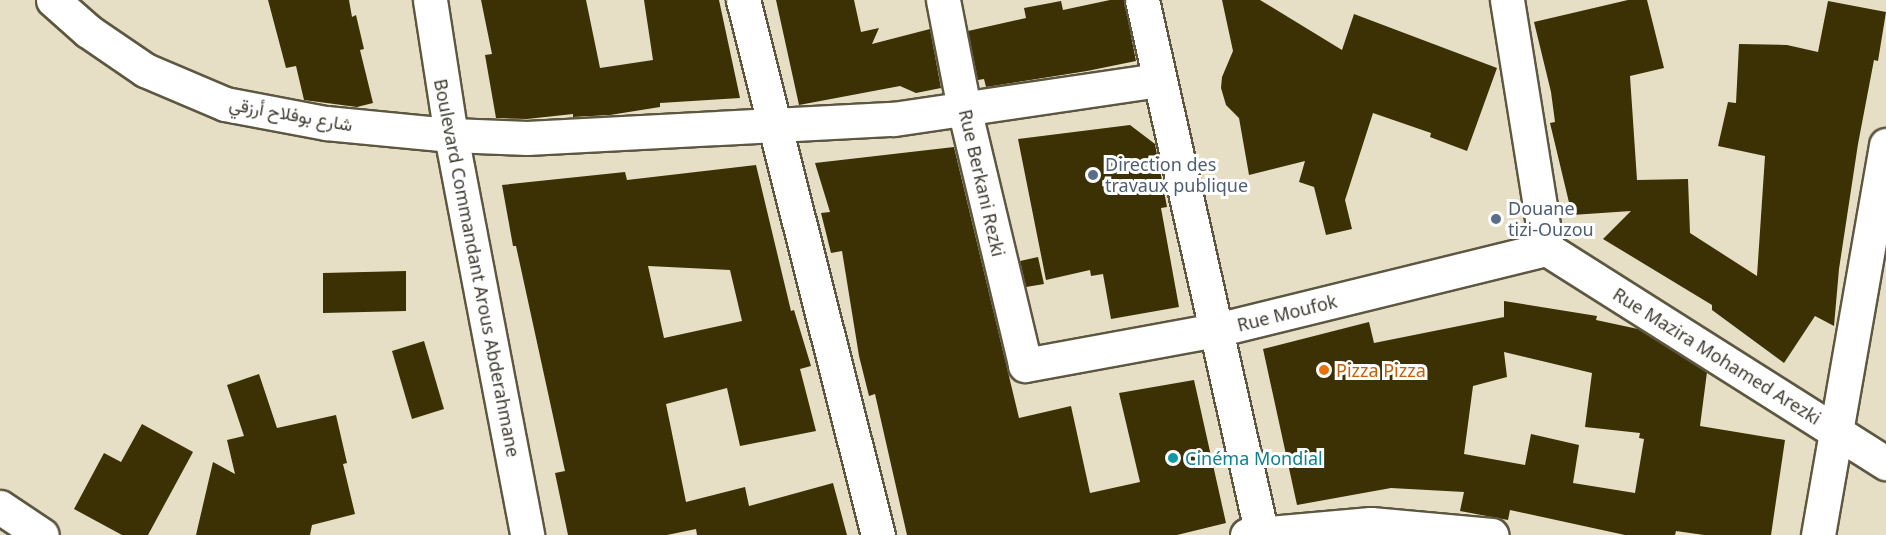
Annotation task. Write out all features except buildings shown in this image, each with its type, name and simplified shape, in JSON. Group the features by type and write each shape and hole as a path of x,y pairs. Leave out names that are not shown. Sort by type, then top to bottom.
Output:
{"street":[{"name":"شارع بوفلاح أرزقي","path":"53,0 88,32 145,70 225,104 326,123 451,135 527,138 894,119 1158,80"},
{"name":"Boulevard Commandant Arous Abderahmane","path":"430,0 451,135 527,535"},
{"path":"742,0 878,535"},
{"name":"Rue Berkani Rezki","path":"943,0 964,108 1025,365"},
{"path":"1142,0 1158,80 1216,330 1257,534 1371,524 1491,535"},
{"path":"1508,0 1547,249"},
{"path":"1818,535 1835,431 1879,223 1886,145"},
{"name":"Rue Moufok","path":"1025,365 1216,330 1547,249"},
{"name":"Rue Mazira Mohamed Arezki","path":"1547,249 1886,463"},
{"path":"0,507 42,535"}],"place":[{"name":"Direction des travaux publique","path":"1093,175"},
{"name":"Douane tizi-Ouzou","path":"1496,219"},
{"name":"Pizza Pizza","path":"1324,370"},
{"name":"Cinéma Mondial","path":"1173,458"}]}
